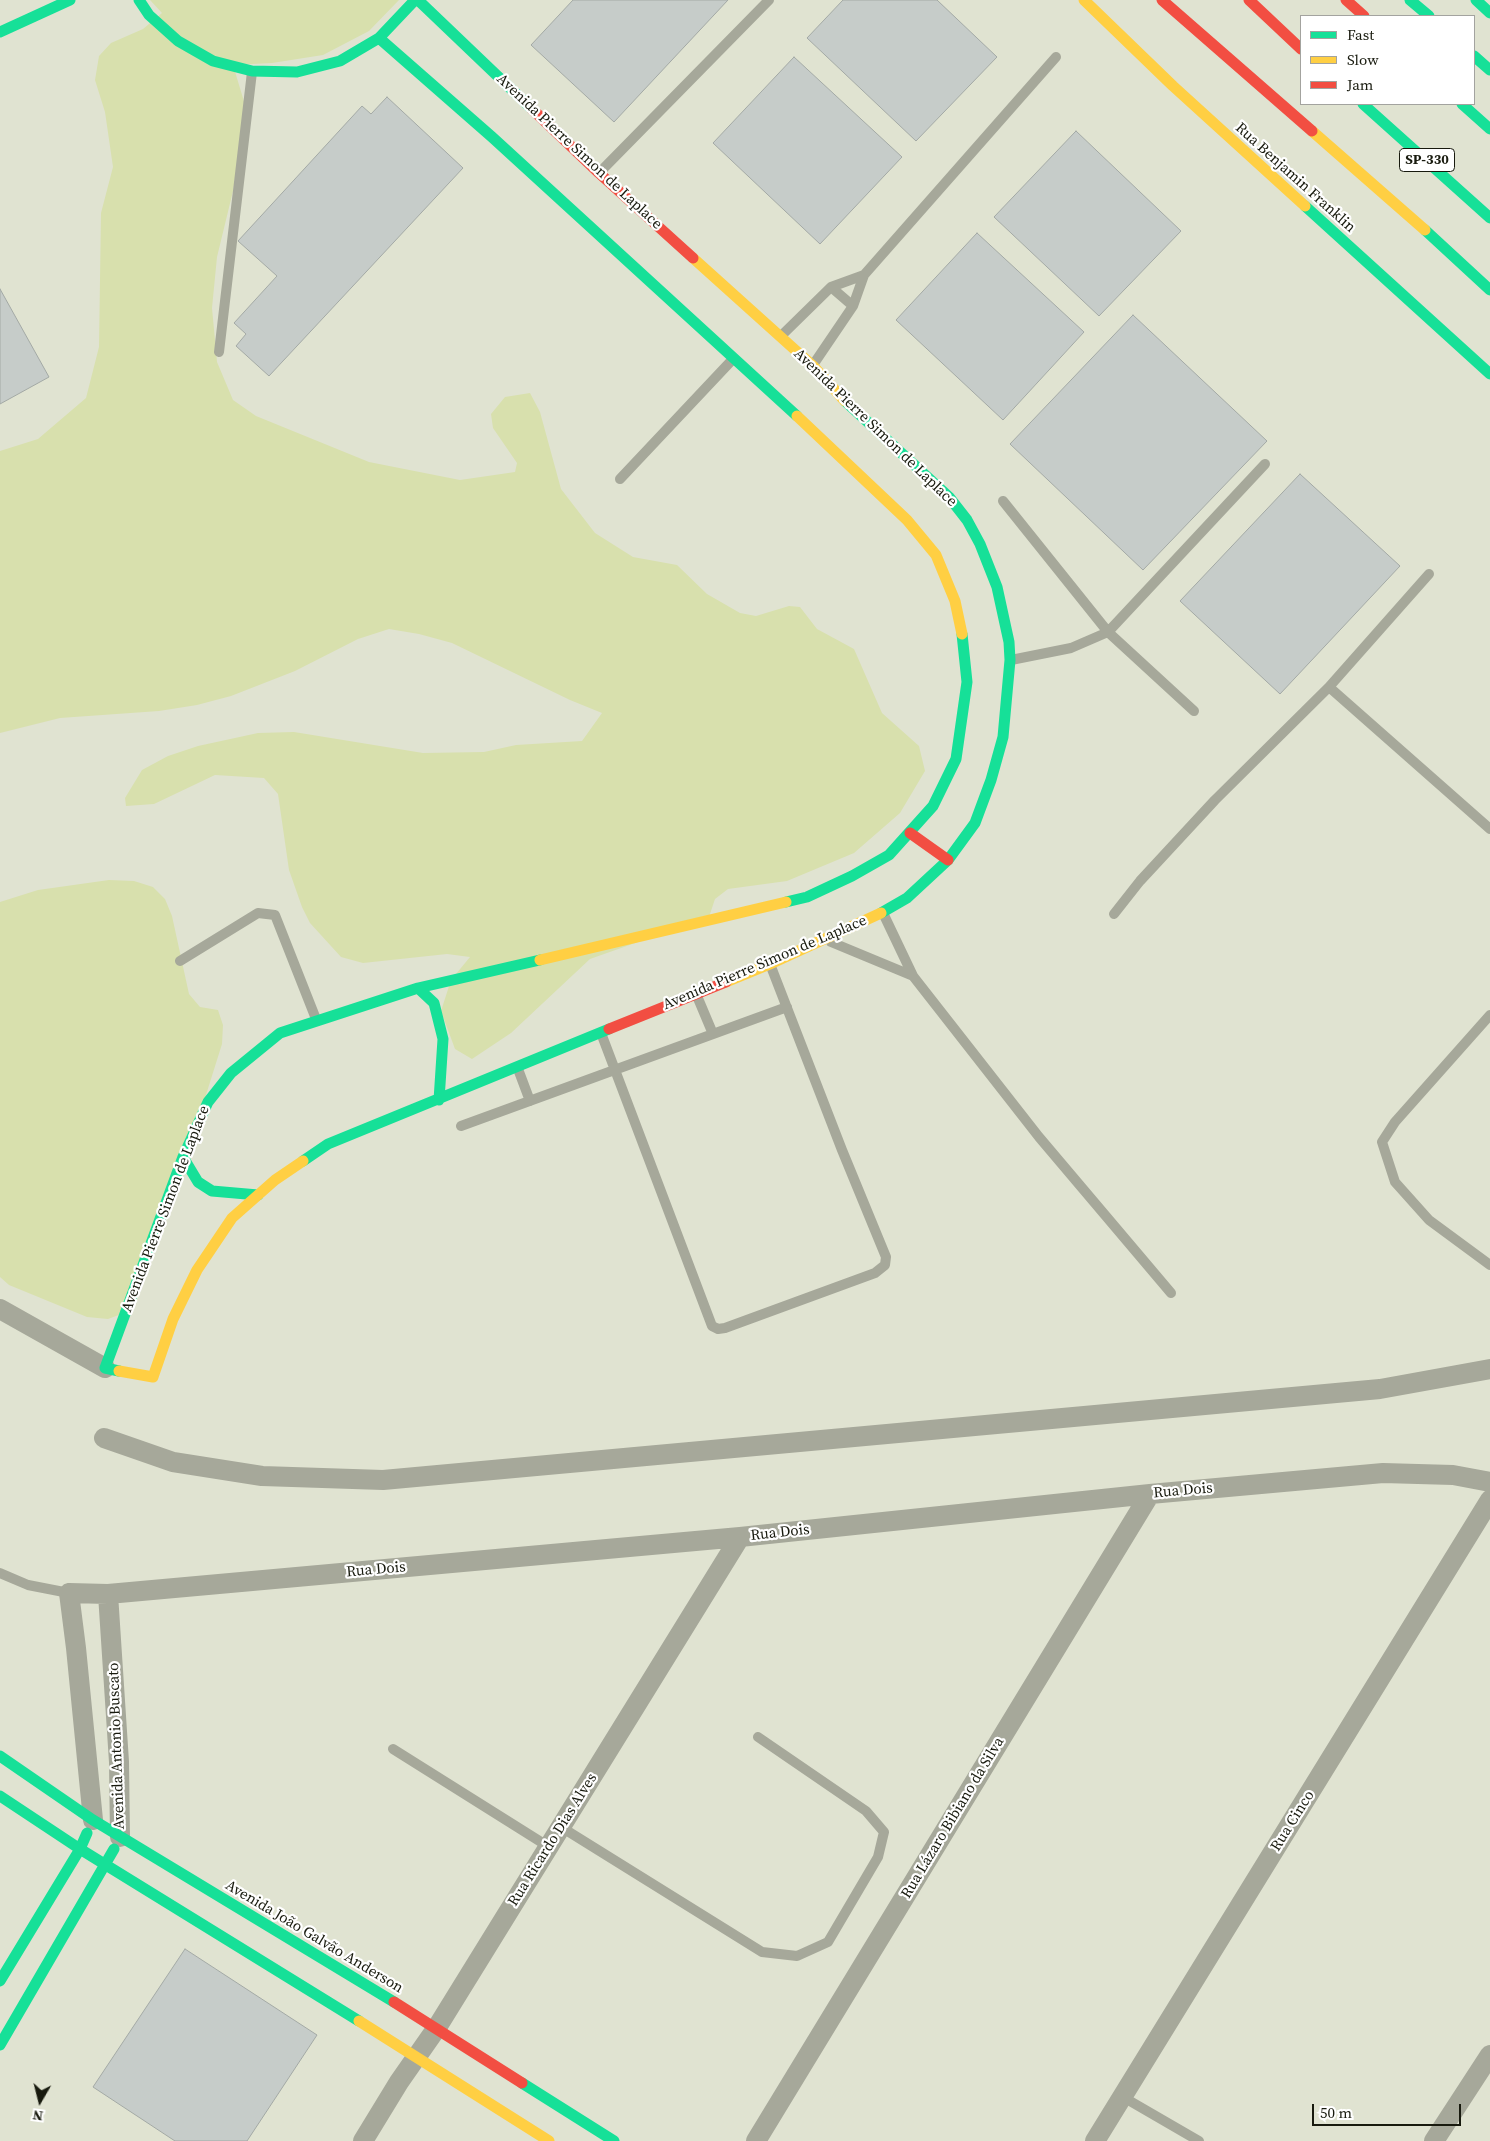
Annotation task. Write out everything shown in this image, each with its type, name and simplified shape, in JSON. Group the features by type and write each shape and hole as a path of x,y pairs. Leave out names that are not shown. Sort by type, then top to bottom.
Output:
{"main road":[{"path":"0,32 70,0"},
{"path":"139,0 149,15 178,42 213,61 252,71 297,72 340,61 379,38 417,0"},
{"name":"Avenida Pierre Simon de Laplace","path":"379,38 492,137 734,358 907,520 936,555 955,601 962,634 967,682 956,759 933,806 889,855 852,876 807,897 418,988 280,1033 231,1072 208,1102 183,1157 105,1368 153,1376 173,1319 198,1270 232,1218 274,1180 328,1144 770,964 883,912 907,898 948,860 975,823 991,780 1003,737 1010,660 1009,642 997,587 980,544 967,520 949,497 845,401 813,366 599,173 417,0"},
{"name":"Rua Benjamin Franklin","path":"1084,0 1173,86 1490,374"},
{"path":"1162,0 1409,215 1490,290"},
{"path":"1249,0 1300,48"},
{"path":"1346,0 1363,15"},
{"path":"1410,0 1427,15"},
{"path":"1476,0 1490,13"},
{"path":"1475,57 1490,70"},
{"name":"SP-330","path":"1364,105 1490,218"},
{"path":"1463,105 1490,129"},
{"path":"910,833 948,860"},
{"path":"418,988 434,1003 443,1039 439,1100"},
{"path":"183,1157 198,1182 212,1191 258,1195"},
{"name":"Avenida João Galvão Anderson","path":"0,1756 120,1837 436,2029 614,2141"},
{"path":"0,1796 80,1849 549,2141"},
{"name":"Avenida Antonio Buscato","path":"0,1981 80,1849 93,1820"},
{"name":"Avenida Antonio Buscato","path":"0,2044 13,1994 106,1864 120,1837"}],"street":[{"name":"Avenida Pierre Simon de Laplace","path":"0,1309 105,1368"},
{"path":"104,1438 172,1462 262,1476 383,1480 1380,1389 1490,1369"},
{"name":"Rua Dois","path":"69,1593 108,1594 740,1537 1150,1494 1383,1473 1453,1475 1490,1482"},
{"name":"Rua Lázaro Bibiano da Silva","path":"756,2141 1150,1494"},
{"name":"Rua Cinco","path":"1095,2141 1490,1500"},
{"name":"Rua Ricardo Dias Alves","path":"363,2141 436,2029 740,1537"},
{"name":"Avenida Antonio Buscato","path":"69,1593 78,1658 93,1820"},
{"name":"Avenida Antonio Buscato","path":"108,1594 119,1762 120,1837"},
{"path":"1434,2141 1490,2055"}],"lane":[{"path":"599,173 769,0"},
{"path":"813,366 854,306 864,275 1056,57"},
{"path":"219,352 252,71"},
{"path":"780,336 831,287 864,275"},
{"path":"831,287 854,306"},
{"path":"620,479 734,358"},
{"path":"1010,660 1071,648 1108,632 1265,464"},
{"path":"1003,501 1108,632 1194,711"},
{"path":"1114,914 1140,881 1215,800 1329,687 1429,574"},
{"path":"1329,687 1490,829"},
{"path":"883,912 913,976 1039,1138 1171,1293"},
{"path":"180,961 258,913 275,915 316,1020"},
{"path":"826,939 913,976"},
{"path":"601,1032 712,1326 718,1329 725,1328 875,1273 885,1265 886,1257 842,1150 770,964"},
{"path":"696,994 713,1034"},
{"path":"461,1126 787,1007"},
{"path":"1490,1015 1395,1122 1382,1142 1395,1182 1430,1220 1490,1265"},
{"path":"517,1067 530,1101"},
{"path":"0,1573 28,1585 69,1593"},
{"path":"561,1827 762,1952 797,1956 828,1942 878,1857 884,1832 866,1810 758,1737"},
{"path":"394,1749 548,1847"},
{"path":"1123,2097 1199,2141"}],"green space":[{"path":"150,0 399,0 369,31 323,55 272,63 233,65 246,108 233,191 217,257 212,308 217,362 233,400 256,416 369,462 460,480 515,472 517,463 493,428 491,414 505,397 530,393 540,412 561,489 595,533 633,557 677,565 707,594 740,613 756,616 789,606 800,607 817,629 854,649 882,713 919,746 925,771 900,813 854,853 787,881 728,889 715,899 709,917 590,959 511,1033 472,1059 455,1049 441,1011 451,980 470,957 447,954 363,963 341,957 310,923 302,907 289,870 278,794 264,778 215,775 154,804 126,806 125,798 142,770 168,756 198,746 258,733 294,732 423,753 484,752 516,745 582,741 602,713 570,700 452,643 419,634 389,629 358,639 295,671 231,696 197,705 159,711 60,718 0,733 0,451 38,439 86,398 99,347 101,213 113,167 105,112 95,80 99,56 111,43 143,29 162,13"},
{"path":"109,880 134,881 153,887 165,899 172,916 189,994 200,1007 218,1010 223,1025 222,1044 189,1149 124,1313 108,1319 87,1317 9,1285 0,1277 0,902 38,890"}],"building":[{"path":"573,0 728,0 614,122 531,45"},
{"path":"843,0 937,0 997,57 916,141 807,38"},
{"path":"794,57 902,157 820,244 713,143"},
{"path":"387,97 463,168 269,376 236,346 246,334 234,323 277,276 238,241 362,106 371,114"},
{"path":"1076,131 1181,231 1099,316 994,217"},
{"path":"977,233 1084,332 1003,420 896,320"},
{"path":"0,289 49,377 0,404"},
{"path":"1133,315 1267,441 1143,570 1010,444"},
{"path":"1300,474 1400,566 1280,694 1180,601"},
{"path":"185,1949 317,2035 247,2141 175,2141 93,2087"}],"traffic: fast":[{"path":"0,32 70,0"},
{"path":"139,0 149,15 178,41 213,61 252,71 297,72 340,61 379,38 415,0"},
{"path":"418,0 531,108"},
{"path":"1410,0 1428,15"},
{"path":"1476,0 1490,13"},
{"path":"379,38 492,137 797,416"},
{"path":"1475,57 1490,70"},
{"path":"1364,105 1490,218"},
{"path":"1463,105 1490,129"},
{"path":"1305,206 1490,374"},
{"path":"1425,230 1490,290"},
{"path":"845,401 949,497 967,520 980,544 997,587 1009,642 1010,660 1003,737 991,780 975,823 948,860 907,898 881,913"},
{"path":"786,902 807,897 852,876 889,855 933,806 956,759 967,682 962,634"},
{"path":"119,1371 105,1368 183,1157 208,1102 231,1073 280,1033 418,988 540,960"},
{"path":"418,988 434,1003 443,1039 439,1100"},
{"path":"303,1161 328,1144 609,1029"},
{"path":"183,1157 198,1182 212,1191 258,1195"},
{"path":"0,1756 93,1820 394,2002"},
{"path":"0,1796 80,1849 359,2021"},
{"path":"0,1981 80,1849 87,1833"},
{"path":"0,2045 114,1849"},
{"path":"522,2083 614,2141"}],"traffic: slow":[{"path":"1084,0 1173,86 1305,206"},
{"path":"1312,131 1425,230"},
{"path":"693,258 813,366 845,401"},
{"path":"797,416 907,520 936,555 955,601 962,634"},
{"path":"540,960 786,902"},
{"path":"726,982 881,913"},
{"path":"119,1371 153,1377 173,1319 197,1270 232,1218 275,1180 303,1161"},
{"path":"359,2021 549,2141"}],"traffic: jam":[{"path":"1162,0 1312,131"},
{"path":"1249,0 1300,48"},
{"path":"1346,0 1363,15"},
{"path":"531,108 693,258"},
{"path":"910,833 948,860"},
{"path":"609,1029 726,982"},
{"path":"394,2002 522,2083"}]}
